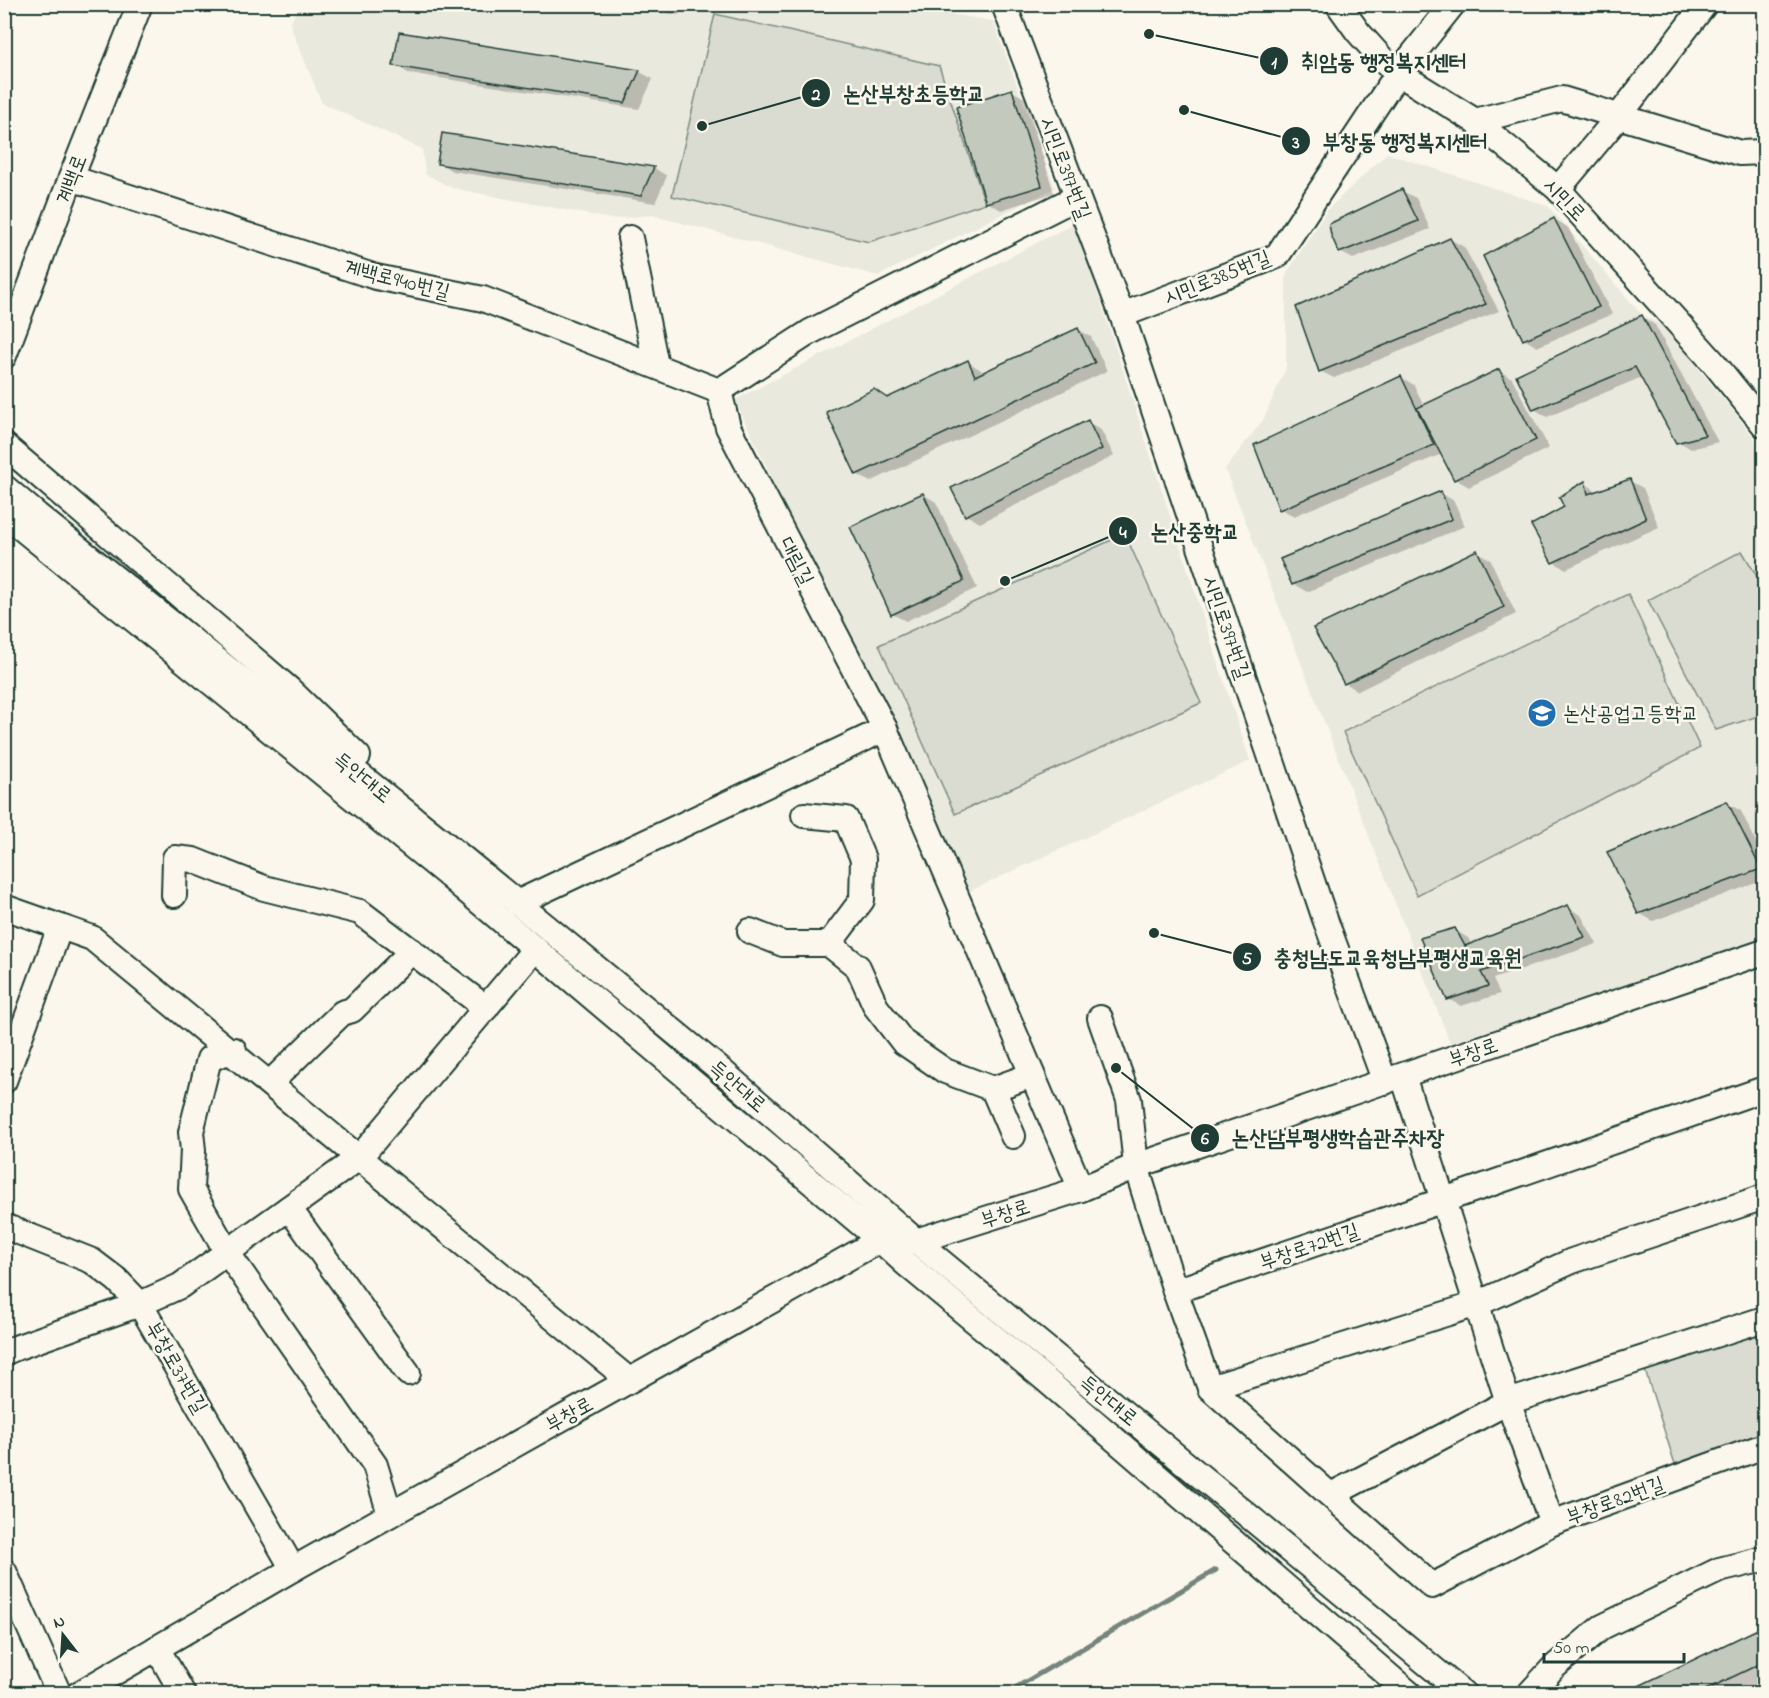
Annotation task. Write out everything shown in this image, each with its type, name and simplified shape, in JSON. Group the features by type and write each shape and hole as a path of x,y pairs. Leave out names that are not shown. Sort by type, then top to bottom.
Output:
{"street":[{"name":"계백로","path":"4,356 140,4"},
{"name":"시민로","path":"1338,4 1358,32 1398,73 1475,121 1558,189 1706,355 1764,425"},
{"name":"시민로385번길","path":"1122,315 1276,256 1398,73 1453,4"},
{"path":"1558,189 1619,117 1705,4"},
{"name":"시민로397번길","path":"1000,5 1122,315 1325,919 1394,1079"},
{"path":"1475,121 1562,99 1740,153 1764,152"},
{"name":"계백로940번길","path":"71,178 376,277 483,299 719,391"},
{"path":"719,391 810,332 1077,197"},
{"path":"630,238 656,365"},
{"name":"대림길","path":"719,391 728,427 885,729"},
{"path":"4,445 290,690 452,863"},
{"name":"득안대로","path":"4,487 15,520 452,863 517,903 723,1072 916,1241 1464,1694"},
{"path":"15,520 261,739 452,863"},
{"path":"517,903 885,729 1081,1189"},
{"path":"804,815 846,819 863,859 862,900 829,944"},
{"path":"174,895 175,858 193,860 264,888 360,912 486,1008"},
{"name":"득안대로","path":"452,863 536,949 1046,1380 1410,1694"},
{"path":"4,907 92,938 629,1380"},
{"path":"4,1080 60,927"},
{"path":"750,931 783,944 829,944 858,967 876,1007 903,1042 945,1071 993,1089 1032,1075"},
{"path":"4,1353 141,1304 180,1286 360,1157 536,949"},
{"path":"270,1083 342,1013 352,1010 412,951"},
{"name":"부창로","path":"78,1694 390,1514 880,1240 916,1241 1081,1189 1136,1166 1764,952"},
{"path":"1100,1018 1129,1100 1136,1166 1175,1291 1210,1388 1432,1586 1552,1523"},
{"path":"232,1051 209,1059 191,1132 193,1150 190,1189 227,1252 375,1465 390,1514"},
{"name":"부창로82번길","path":"1394,1079 1444,1200 1508,1402 1552,1523 1764,1446"},
{"path":"993,1089 1013,1136"},
{"path":"1444,1200 1764,1089"},
{"path":"1210,1388 1477,1304 1572,1261 1764,1197"},
{"name":"부창로72번길","path":"1175,1291 1444,1200"},
{"path":"289,1208 408,1373"},
{"name":"부창로37번길","path":"4,1226 92,1261 117,1280 141,1304 293,1569"},
{"path":"1331,1495 1508,1402 1764,1319"},
{"path":"1529,1694 1552,1668 1602,1627 1719,1570 1764,1560"},
{"path":"4,1571 59,1694"},
{"path":"157,1648 183,1694"}],"shaded area":[{"path":"299,4 887,4 993,21 1055,188 878,276 652,215 611,219 452,188 425,174 422,149 322,103 290,25"},
{"path":"715,14 939,66 985,203 869,242 672,196"},
{"name":"논산공업고등학교","path":"1387,153 1548,206 1642,315 1665,327 1754,437 1764,486 1764,940 1451,1045 1225,469 1263,420 1286,368 1286,274 1328,209"},
{"path":"1075,223 1250,761 966,893 735,400"},
{"path":"1125,534 1201,703 955,814 879,645"},
{"path":"1742,551 1764,588 1764,714 1716,730 1648,600"},
{"path":"1628,594 1700,748 1417,895 1343,732"},
{"path":"1764,1326 1764,1435 1675,1464 1643,1364"}],"building":[{"path":"399,32 640,70 625,103 393,66"},
{"path":"1012,89 1042,186 986,203 956,107"},
{"path":"442,133 654,167 641,196 437,164"},
{"path":"1402,189 1418,221 1339,253 1329,224"},
{"path":"1554,218 1599,307 1523,340 1483,256"},
{"path":"1450,238 1486,304 1319,372 1296,307"},
{"path":"1642,315 1705,435 1676,443 1635,367 1533,410 1516,375"},
{"path":"1078,328 1095,363 856,475 826,412 874,389 887,398 968,360 975,376"},
{"path":"1499,369 1536,440 1454,480 1417,408"},
{"path":"1401,376 1434,445 1279,510 1254,445"},
{"path":"1088,420 1102,449 965,516 951,488"},
{"path":"1630,479 1646,519 1552,563 1531,525 1564,507 1559,497 1585,481 1588,494"},
{"path":"1441,491 1452,519 1292,585 1280,559"},
{"path":"923,493 964,581 891,615 850,527"},
{"path":"1477,550 1504,607 1344,684 1313,628"},
{"path":"1727,801 1761,869 1638,914 1607,852"},
{"path":"1568,905 1585,937 1481,972 1488,986 1447,1000 1420,938 1455,928 1465,946"},
{"path":"1764,1626 1764,1662 1697,1694 1622,1694"}],"waterway":[{"path":"1005,1694 1216,1570"}],"place":[{"name":"취암동 행정복지센터","path":"1149,34"},
{"name":"부창동 행정복지센터","path":"1184,110"},
{"name":"논산부창초등학교","path":"702,126"},
{"name":"논산중학교","path":"1005,581"},
{"name":"논산공업고등학교","path":"1542,713"},
{"name":"충청남도교육청남부평생교육원","path":"1154,933"},
{"name":"논산남부평생학습관주차장","path":"1116,1068"}]}
